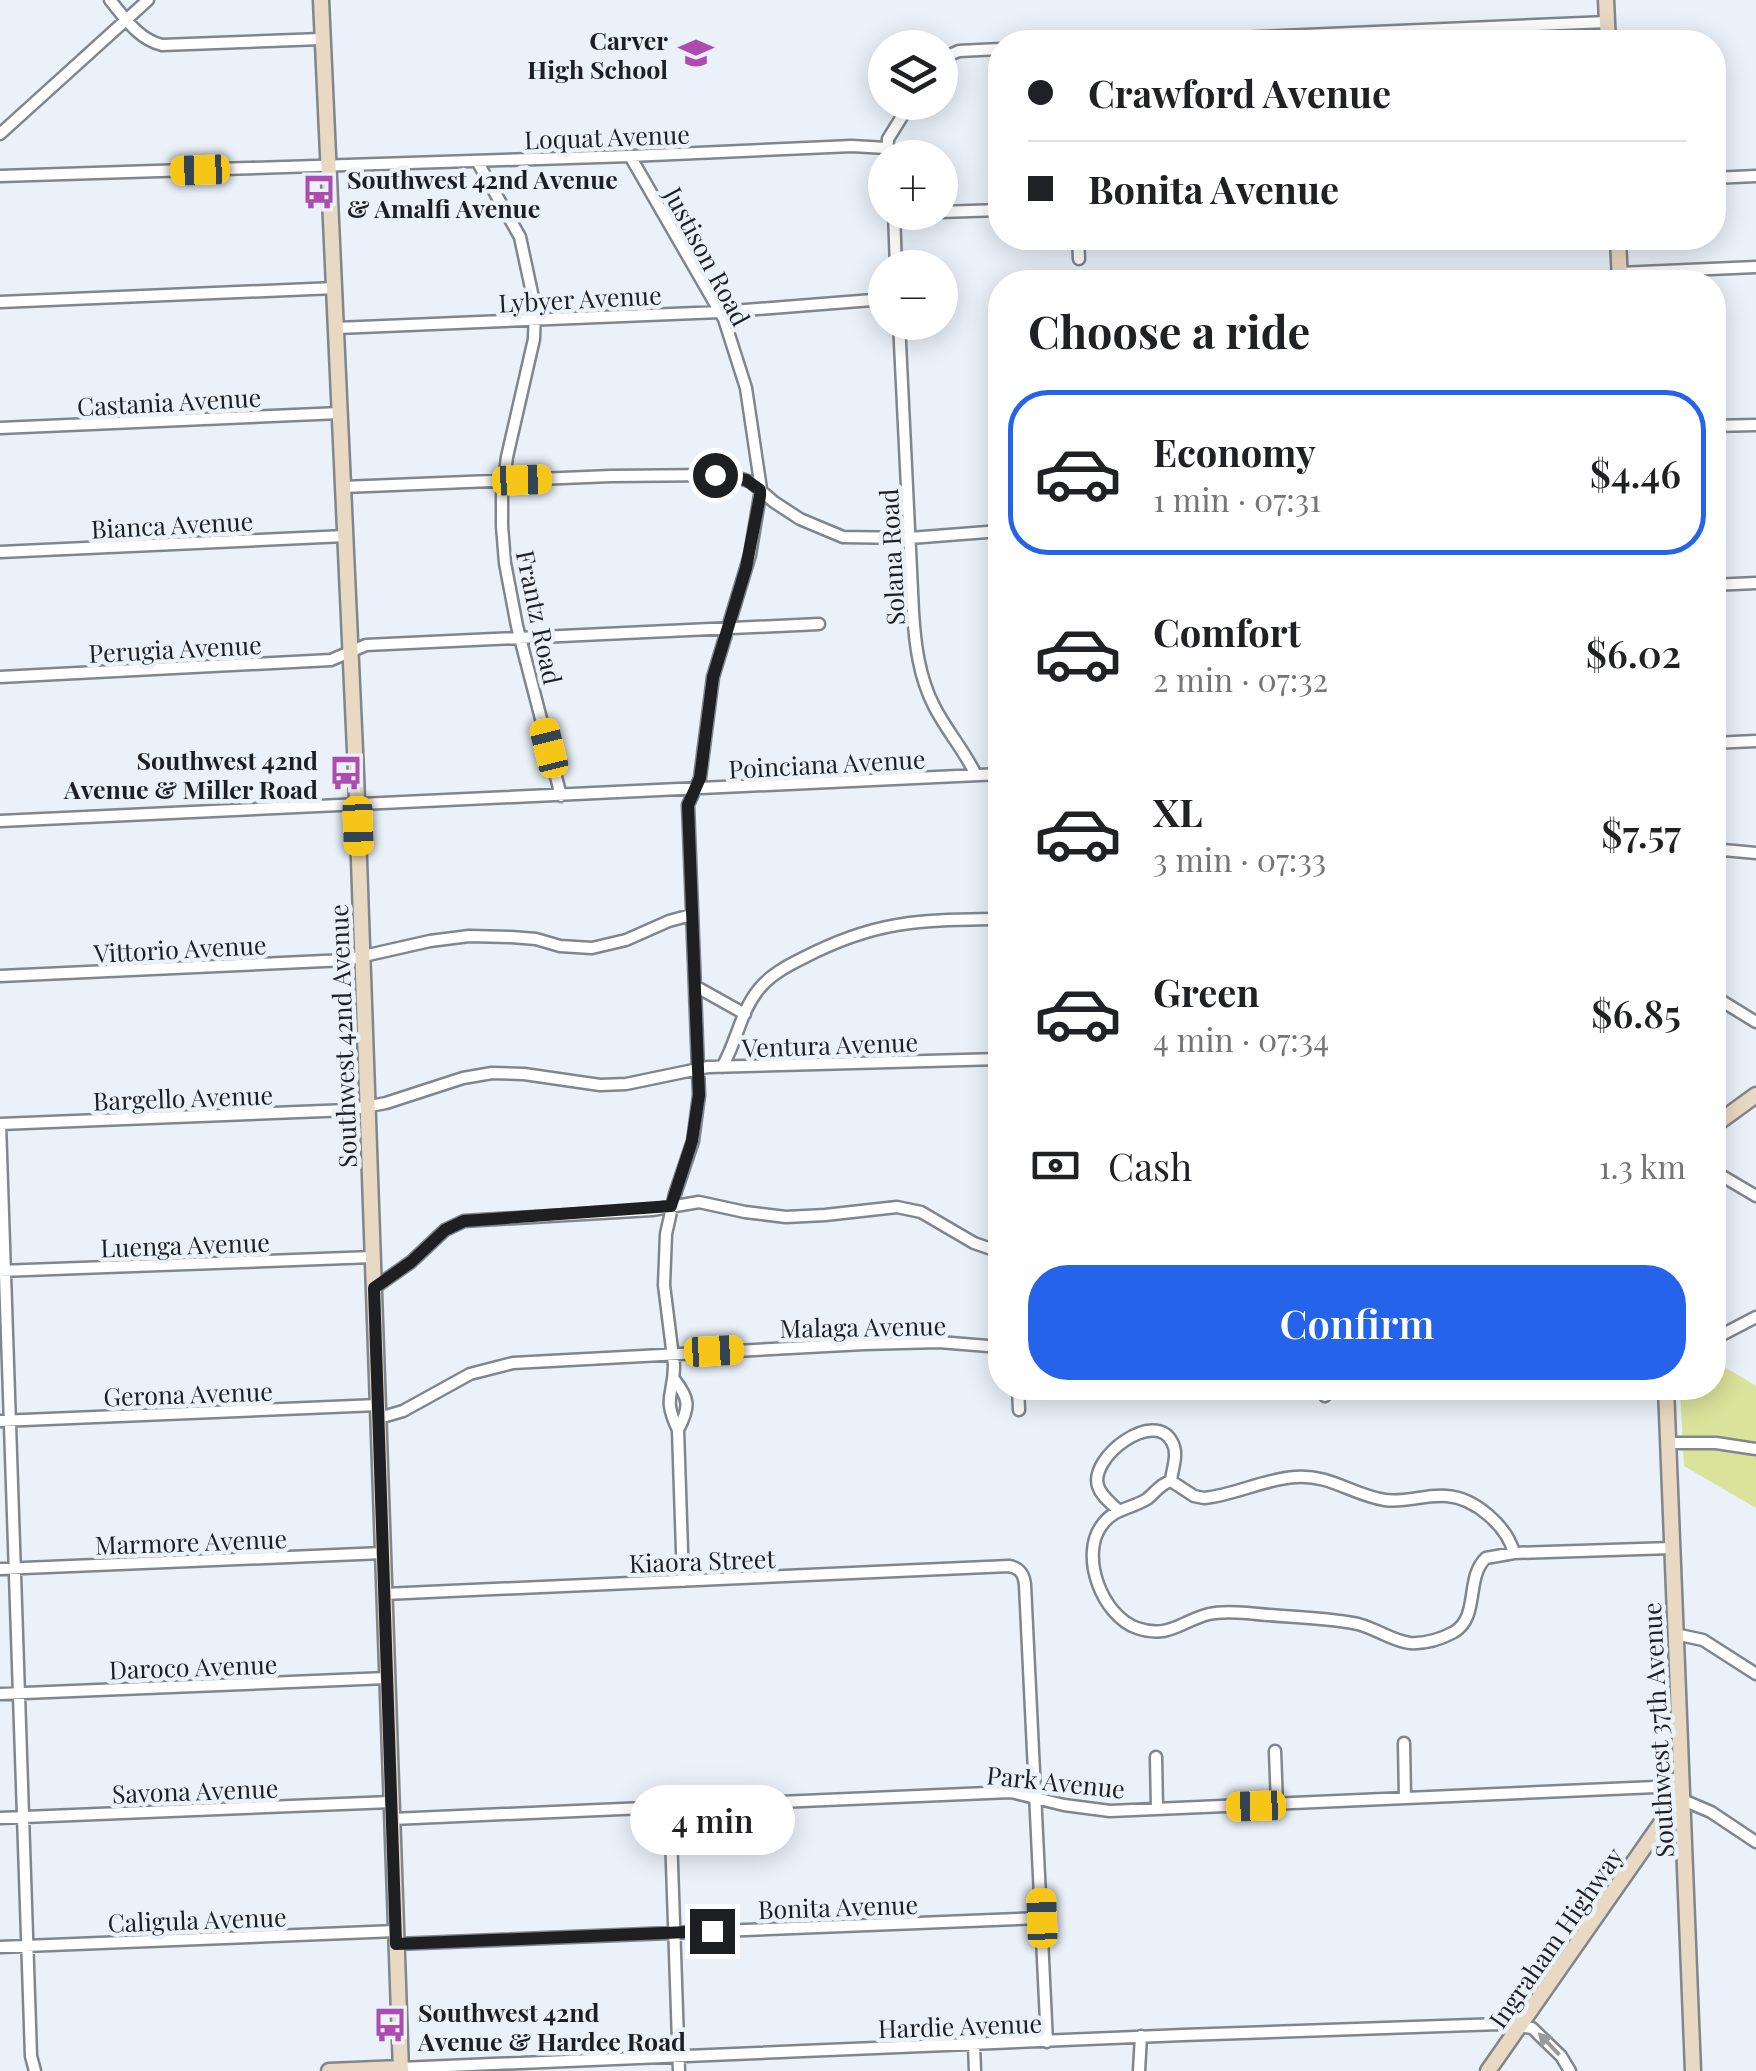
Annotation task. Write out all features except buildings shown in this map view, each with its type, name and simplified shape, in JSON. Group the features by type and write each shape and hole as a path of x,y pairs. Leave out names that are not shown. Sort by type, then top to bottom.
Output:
{"main road":[{"name":"Southwest 42nd Avenue","path":"321,0 357,805 400,2070"},
{"path":"1606,0 1607,30"},
{"path":"1726,1116 1756,1095"},
{"name":"Southwest 37th Avenue","path":"1666,1400 1693,2071"},
{"name":"Ingraham Highway","path":"1488,2071 1664,1819 1681,1772"},
{"path":"329,2071 400,2070"}],"street":[{"path":"110,0 146,39 162,45 322,39"},
{"path":"0,134 148,0"},
{"path":"1476,30 1607,22"},
{"path":"958,51 988,50"},
{"name":"Loquat Avenue","path":"0,176 852,146 868,149"},
{"name":"Justison Road","path":"630,156 728,329 746,388 760,490 750,555 711,684 703,761 688,805 698,1068 696,1125 666,1234 664,1272 674,1379"},
{"name":"Frantz Road","path":"477,161 520,237 536,320 504,481 504,552 520,640 561,796"},
{"path":"1726,177 1756,176"},
{"path":"958,211 988,210"},
{"path":"1079,250 1079,259"},
{"path":"1719,270 1756,267"},
{"path":"0,302 335,288"},
{"name":"Lybyer Avenue","path":"337,328 720,312 868,300"},
{"name":"Solana Road","path":"900,340 914,622 922,677 936,711 976,775"},
{"name":"Castania Avenue","path":"0,428 340,412"},
{"path":"1726,425 1756,424"},
{"path":"344,487 715,475 746,480 800,519 831,534 910,538 988,532"},
{"name":"Bianca Avenue","path":"0,552 345,536"},
{"path":"1726,584 1756,583"},
{"name":"Perugia Avenue","path":"0,677 331,660 366,645 819,624"},
{"path":"1726,742 1756,741"},
{"name":"Poinciana Avenue","path":"0,821 988,774"},
{"path":"1726,850 1756,853"},
{"name":"Vittorio Avenue","path":"0,976 327,961 469,936 592,948 626,940 691,915"},
{"path":"722,1066 754,995 774,975 844,938 869,930 908,922 988,920"},
{"path":"696,986 745,1014"},
{"path":"1726,1003 1756,1022"},
{"name":"Ventura Avenue","path":"368,1106 485,1074 524,1074 600,1085 626,1084 722,1066 988,1059"},
{"name":"Bargello Avenue","path":"0,1124 349,1110 368,1106"},
{"path":"0,1124 5,1420 15,1569 31,2056 36,2071"},
{"path":"1726,1178 1756,1196"},
{"path":"374,1288 411,1262 445,1230 464,1221 699,1202 796,1217 898,1207 921,1212 988,1248"},
{"name":"Luenga Avenue","path":"3,1271 372,1256"},
{"path":"1726,1333 1756,1317"},
{"name":"Malaga Avenue","path":"378,1412 403,1411 470,1374 500,1365 913,1343 988,1346"},
{"path":"674,1379 668,1408 678,1430 683,1581"},
{"path":"674,1379 687,1402 678,1430"},
{"path":"1019,1400 1019,1410"},
{"name":"Gerona Avenue","path":"5,1420 378,1412"},
{"path":"1118,1510 1100,1492 1097,1477 1104,1460 1134,1436 1157,1430 1171,1440 1175,1452 1171,1481"},
{"path":"1668,1443 1716,1443 1756,1449"},
{"path":"1514,1554 1495,1522 1469,1503 1450,1496 1386,1500 1332,1481 1300,1476 1204,1498 1171,1481 1163,1483 1144,1500 1118,1510 1106,1520 1095,1536 1093,1553 1106,1600 1132,1626 1168,1631 1209,1614 1242,1613 1355,1623 1406,1642 1428,1642 1464,1623 1475,1576 1483,1560 1490,1556 1672,1548"},
{"name":"Marmore Avenue","path":"0,1569 383,1553"},
{"name":"Kiaora Street","path":"384,1594 1013,1566 1021,1571 1025,1585 1036,1797"},
{"path":"1675,1634 1702,1640 1756,1674"},
{"name":"Daroco Avenue","path":"0,1694 387,1678"},
{"path":"1404,1743 1406,1798"},
{"path":"1275,1752 1278,1805"},
{"path":"1156,1757 1157,1809"},
{"name":"Park Avenue","path":"392,1819 1011,1792 1097,1810 1656,1787"},
{"path":"1036,1797 1047,2042"},
{"path":"1683,1800 1700,1806 1756,1842"},
{"name":"Savona Avenue","path":"0,1818 391,1802"},
{"path":"670,1806 679,2071"},
{"name":"Bonita Avenue","path":"396,1937 675,1933 1042,1918"},
{"name":"Caligula Avenue","path":"0,1947 396,1937"},
{"path":"1521,2025 1536,2031 1570,2071"},
{"name":"Hardie Avenue","path":"400,2070 1142,2036 1521,2025"},
{"path":"1139,2071 1142,2036"},
{"path":"974,2044 975,2071"},
{"path":"27,2071 31,2056"}],"green space":[{"path":"1726,1368 1756,1386 1756,1508 1684,1466 1681,1400 1726,1400"}],"place":[{"name":"Carver High School","path":"696,53"},
{"name":"Southwest 42nd Avenue & Amalfi Avenue","path":"319,192"},
{"name":"Southwest 42nd Avenue & Miller Road","path":"346,773"},
{"name":"Southwest 42nd Avenue & Hardee Road","path":"390,2025"}],"route":[{"path":"712,1931 396,1944 374,1288 411,1262 445,1230 464,1221 671,1206 689,1154 699,1095 688,805 700,778 713,677 746,568 760,496 760,490 751,482 715,475"}]}
